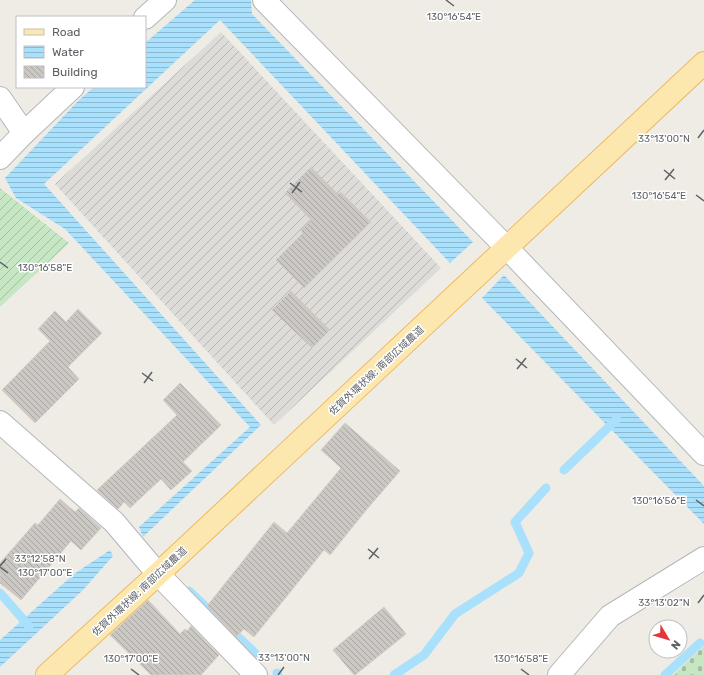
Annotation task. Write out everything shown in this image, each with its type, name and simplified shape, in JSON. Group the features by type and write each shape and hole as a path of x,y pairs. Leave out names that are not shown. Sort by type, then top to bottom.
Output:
{"main road":[{"name":"佐賀外環状線; 南部広域農道","path":"47,675 158,574 704,63"}],"street":[{"path":"146,17 164,0"},
{"path":"264,0 704,454"},
{"path":"0,158 72,88"},
{"path":"0,98 24,133"},
{"path":"0,422 114,522 158,574 256,675"},
{"path":"559,675 610,616 704,558"}],"shaded area":[{"path":"221,32 441,268 274,425 55,184"}],"green space":[{"path":"0,188 69,243 0,307"},
{"path":"704,646 704,675 673,675"}],"water":[{"path":"195,0 251,0 252,14 473,242 450,263 220,20 44,184 261,425 143,537 139,527 250,427 65,229 16,198 5,178 79,100 93,88 146,88 146,42"},
{"path":"504,275 704,486 704,524 482,298"},
{"path":"110,550 113,556 83,590 0,667 0,640 74,574"}],"building":[{"path":"311,167 338,194 341,192 371,222 304,288 276,260 303,233 301,230 311,220 285,193"},
{"path":"291,291 330,330 312,348 272,310"},
{"path":"78,309 102,333 68,367 79,379 35,423 2,390 50,341 38,329 55,311 66,322"},
{"path":"180,383 221,425 183,462 192,471 171,490 161,479 130,508 124,502 118,509 97,490 177,415 163,400"},
{"path":"345,423 400,471 330,555 324,550 254,637 244,629 236,637 207,606 274,522 287,533 341,468 321,450"},
{"path":"60,499 75,512 79,508 101,528 81,550 71,541 21,600 0,583 0,563 35,523 38,525"},
{"path":"148,600 180,634 185,629 187,631 191,626 219,655 201,675 151,675 110,635"},
{"path":"384,607 406,634 354,675 333,650"}],"waterway":[{"path":"564,470 617,419"},
{"path":"394,675 424,655 455,614 519,573 529,553 515,522 546,488"},
{"path":"189,591 255,653"},
{"path":"0,593 29,626"},
{"path":"665,675 700,643"}]}
